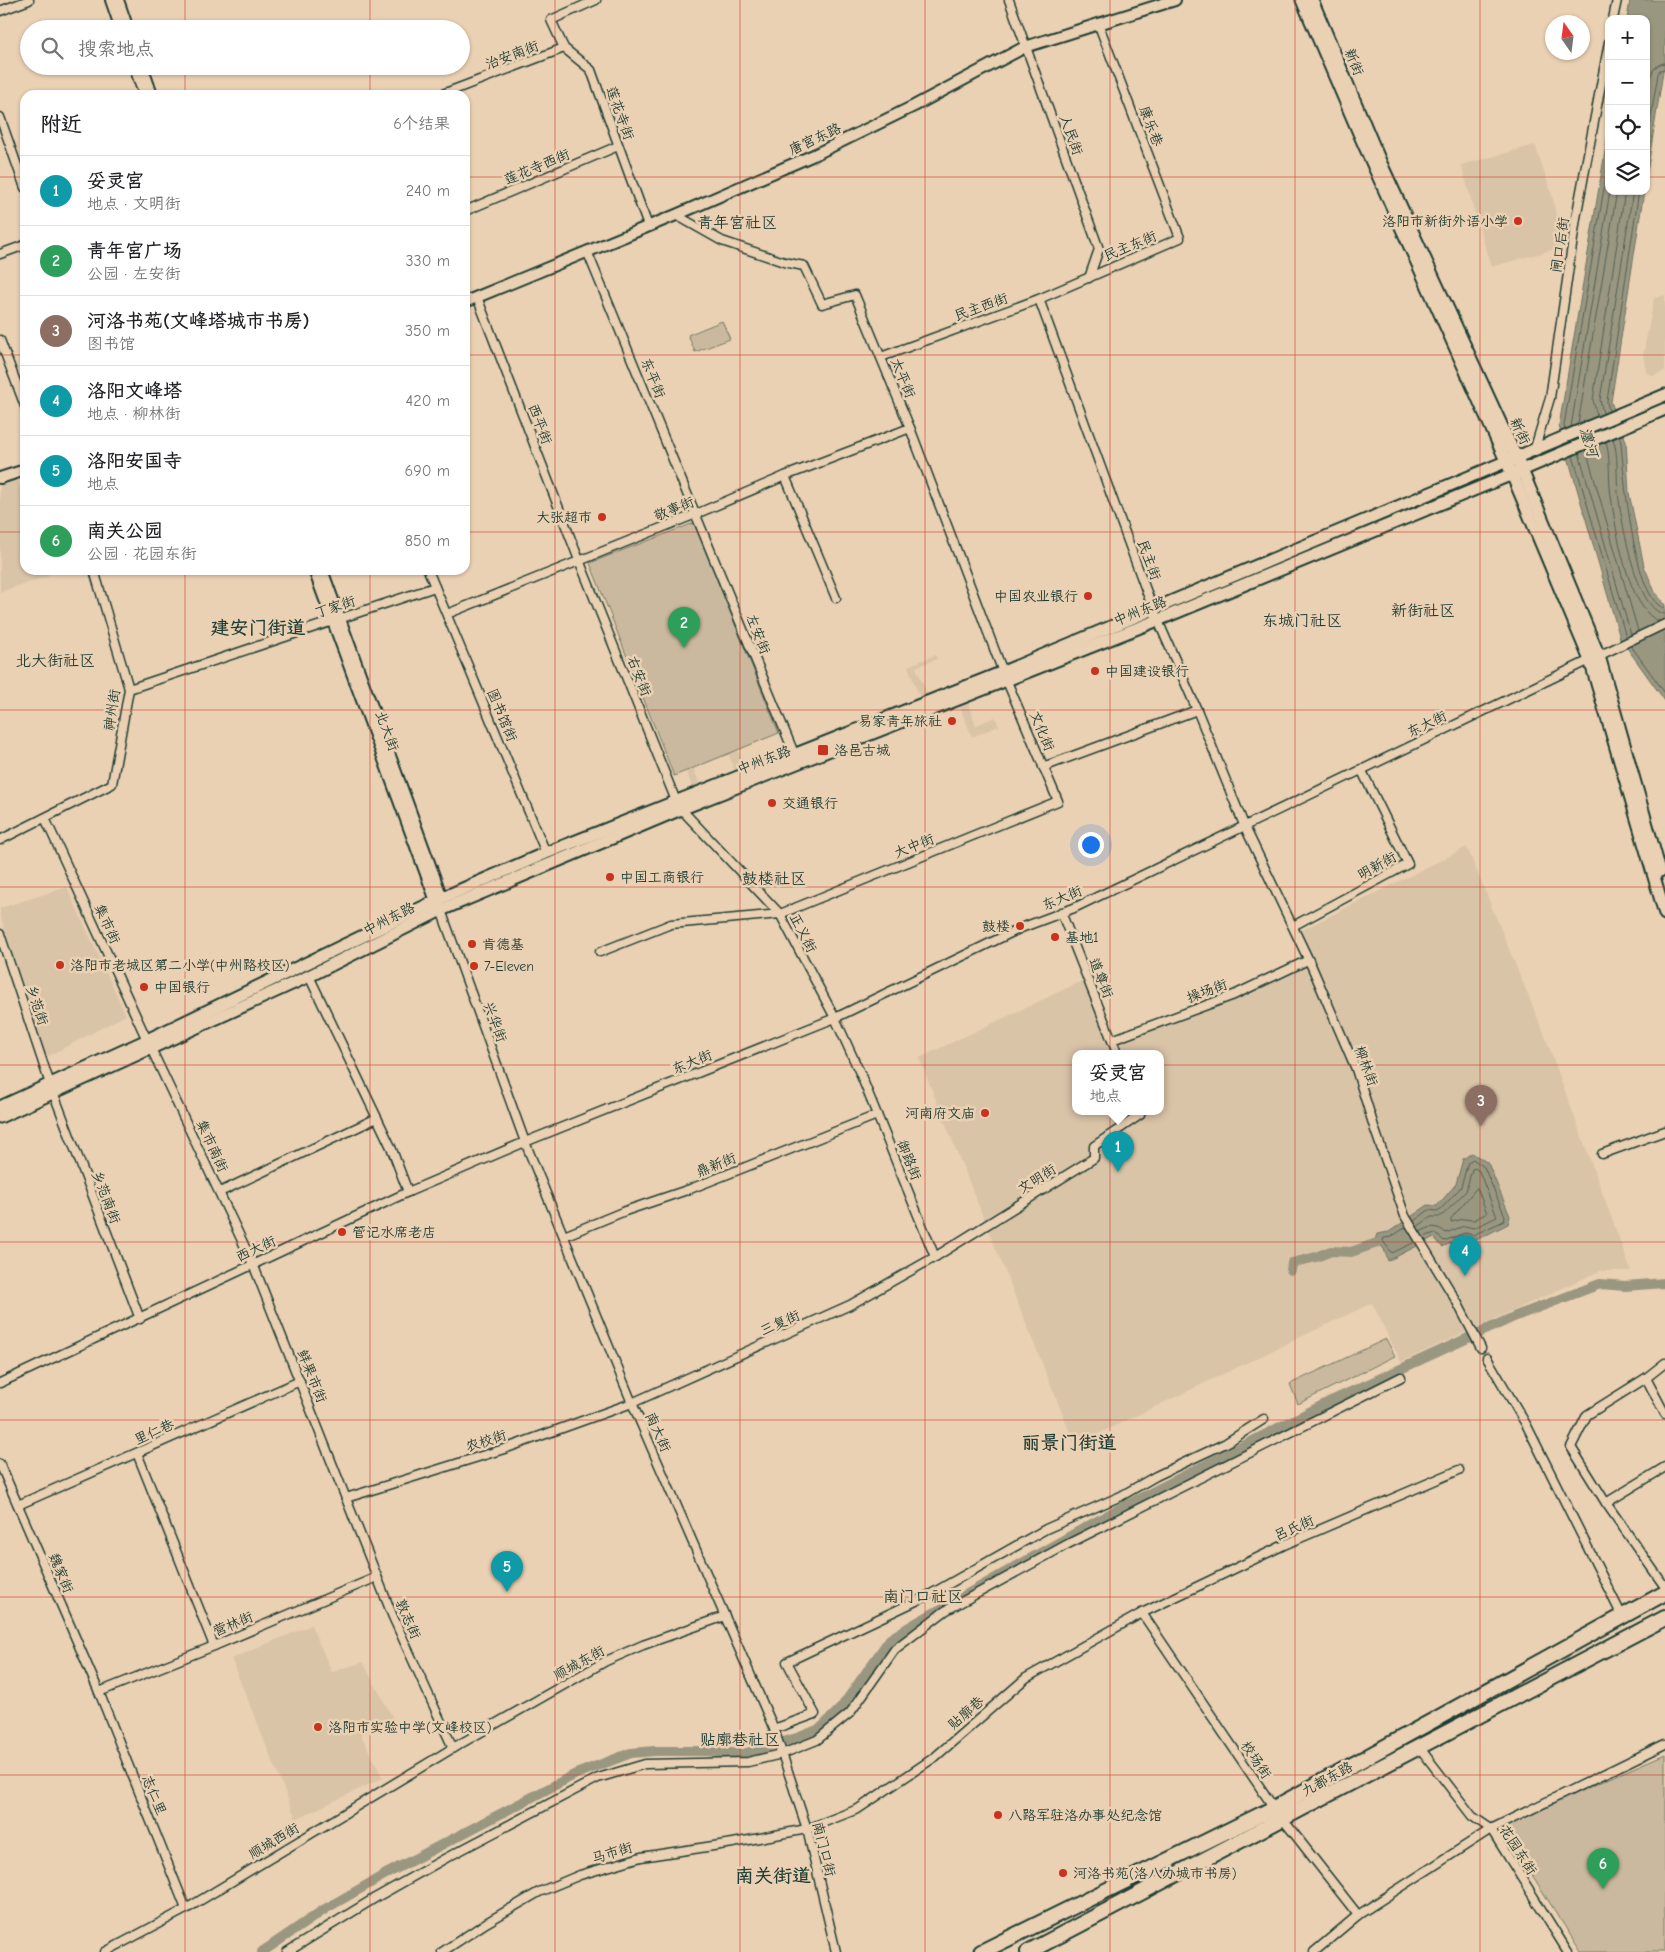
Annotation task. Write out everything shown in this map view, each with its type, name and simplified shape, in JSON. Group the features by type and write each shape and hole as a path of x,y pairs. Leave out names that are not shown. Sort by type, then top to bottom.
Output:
{"highway":[{"name":"九都东路","path":"1028,1952 1278,1813 1665,1593"},
{"name":"九都东路","path":"981,1952 1419,1747 1665,1618"}],"main road":[{"name":"新街","path":"1302,0 1362,140 1517,472 1594,658 1665,887"},
{"name":"新街","path":"1312,0 1379,159 1511,460"},
{"name":"中州东路","path":"1005,676 1153,608 1665,395"},
{"name":"中州东路","path":"0,1107 51,1088 309,976 440,903 678,805 1005,676 1158,620 1665,409"},
{"path":"1594,658 1665,914"},
{"name":"中州东路","path":"149,1044 546,853 678,805"},
{"name":"中州东路","path":"0,1117 51,1088"}],"street":[{"path":"0,11 29,0"},
{"path":"111,0 118,20"},
{"path":"118,0 125,20"},
{"name":"莲花寺街","path":"596,0 551,20 564,48 591,70 648,226"},
{"name":"人民街","path":"1009,0 1099,250 1089,278"},
{"name":"唐宫东路","path":"470,300 816,154 914,106 1025,47 1175,0"},
{"path":"1614,15 1617,0"},
{"name":"康乐巷","path":"1098,23 1180,238"},
{"name":"治安南街","path":"453,90 564,48"},
{"name":"闸口后街","path":"1539,449 1550,398 1576,218 1606,60"},
{"path":"137,75 143,90"},
{"path":"145,75 150,90"},
{"path":"0,117 20,174"},
{"name":"莲花寺西街","path":"470,209 618,146"},
{"name":"太平街","path":"676,214 722,242 784,262 804,266 822,304 855,295 910,428 1005,676"},
{"name":"民主东街","path":"1089,278 1180,238"},
{"path":"0,254 20,247"},
{"name":"东平街","path":"587,251 696,514"},
{"name":"民主西街","path":"881,357 1039,299 1089,278"},
{"name":"西平街","path":"477,297 579,560"},
{"name":"民主街","path":"1039,299 1153,608 1198,710 1244,825"},
{"path":"0,340 20,393"},
{"name":"敬事街","path":"446,614 696,514 785,476 910,428"},
{"path":"0,478 20,472"},
{"path":"785,476 836,598"},
{"name":"左安街","path":"696,514 796,759"},
{"name":"右安街","path":"579,560 678,805"},
{"name":"神州街","path":"45,818 112,784 129,689 95,575"},
{"name":"北大街","path":"316,575 336,620 440,903"},
{"name":"北大街","path":"323,575 336,620"},
{"name":"图书馆街","path":"430,575 546,853"},
{"name":"丁家街","path":"129,689 435,587"},
{"name":"东大街","path":"525,1142 835,1018 1021,928 1061,912 1665,624"},
{"name":"文化街","path":"1005,676 1058,801"},
{"path":"1044,767 1198,710"},
{"name":"明新街","path":"1294,926 1408,864 1361,770"},
{"name":"大中街","path":"600,952 671,924 780,914 1058,801"},
{"name":"正义街","path":"678,805 780,914 835,1018"},
{"path":"0,840 45,818"},
{"name":"集市街","path":"45,818 149,1044"},
{"name":"柳林街","path":"1244,825 1294,926 1356,1069 1380,1147 1405,1216 1464,1315 1481,1348"},
{"name":"兴华街","path":"440,903 525,1142"},
{"name":"道尊街","path":"1061,912 1116,1050"},
{"name":"乡范街","path":"0,934 51,1088"},
{"name":"操场街","path":"1112,1040 1234,995 1308,960"},
{"path":"309,976 391,1147 408,1192"},
{"name":"御路街","path":"835,1018 877,1114 935,1258"},
{"name":"集市南街","path":"149,1044 253,1264"},
{"name":"乡范南街","path":"51,1088 140,1319"},
{"name":"鼎新街","path":"564,1236 625,1211 690,1189 877,1114"},
{"name":"文明街","path":"935,1258 1094,1158 1094,1146 1136,1115"},
{"path":"220,1192 377,1118"},
{"path":"1602,1154 1665,1131"},
{"name":"西大街","path":"0,1383 408,1192 525,1142"},
{"name":"南大街","path":"525,1142 632,1403 774,1729"},
{"name":"三复街","path":"632,1403 850,1305 935,1258"},
{"name":"鲜果市街","path":"253,1264 346,1498"},
{"path":"1487,1358 1527,1426 1622,1616"},
{"path":"1665,1363 1646,1378 1587,1415 1571,1447 1606,1503 1665,1587"},
{"path":"287,1952 375,1898 446,1858 598,1778 645,1764 748,1762 782,1754 817,1740 850,1713 895,1649 945,1612 1093,1532 1401,1377"},
{"path":"1646,1378 1665,1414"},
{"name":"里仁巷","path":"18,1505 300,1381"},
{"name":"农校街","path":"346,1498 504,1449 632,1403"},
{"path":"774,1729 815,1714 787,1662 931,1594 1046,1529 1122,1496 1156,1476 1226,1443 1264,1419"},
{"path":"138,1452 214,1646"},
{"name":"魏家街","path":"0,1464 99,1692"},
{"path":"1606,1503 1665,1467"},
{"name":"吕氏街","path":"1142,1613 1284,1545 1459,1470"},
{"name":"敦志街","path":"346,1498 393,1617 453,1748"},
{"name":"营林街","path":"99,1692 377,1577"},
{"name":"校场街","path":"1142,1613 1278,1813 1358,1915"},
{"name":"贴廓巷","path":"807,1829 858,1810 935,1757 1026,1678 1142,1613"},
{"name":"顺城东街","path":"453,1748 606,1661 725,1616"},
{"name":"志仁里","path":"99,1692 186,1909"},
{"name":"南门口街","path":"774,1729 807,1829 836,1952"},
{"path":"1314,1952 1358,1915 1491,1829 1665,1744"},
{"name":"花园东街","path":"1419,1747 1472,1816 1491,1829 1568,1952"},
{"name":"顺城西街","path":"105,1952 186,1909 453,1748"},
{"name":"马市街","path":"442,1952 486,1923 539,1892 580,1876 640,1857 807,1829"}],"shaded area":[{"name":"洛阳市新街外语小学","path":"1535,145 1552,195 1563,247 1491,267 1461,165"},
{"path":"1665,295 1665,371 1653,376 1646,372 1643,355 1654,298"},
{"path":"722,321 730,339 695,352 688,335"},
{"path":"17,479 20,488 20,575 49,576 0,592 0,485"},
{"path":"694,523 779,733 674,776 590,563"},
{"path":"935,655 937,659 916,667 928,696 966,698 976,725 995,717 999,726 972,737 959,705 696,796 674,741 681,738 701,787 707,785 706,782 735,771 694,667 704,664 745,768 920,699 908,666"},
{"path":"1467,847 1545,1036 1631,1271 1600,1271 1401,1362 1372,1303 1075,1445 919,1058 1088,978 1112,1039 1293,973 1308,960 1311,962 1300,931"},
{"name":"洛阳市老城区第二小学(中州路校区)","path":"67,887 126,1015 47,1057 0,915 0,908"},
{"path":"1386,1339 1395,1356 1298,1404 1290,1384"},
{"name":"洛阳市实验中学(文峰校区)","path":"311,1625 332,1672 363,1662 393,1718 361,1735 383,1778 296,1819 231,1659"},
{"path":"1665,1754 1665,1952 1581,1952 1501,1826"}],"water":[{"path":"1630,0 1665,0 1665,59 1650,154 1650,15 1628,15"},
{"name":"瀍河","path":"1605,152 1605,195 1643,195 1611,402 1626,441 1629,493 1644,566 1655,592 1665,605 1665,701 1620,638 1559,426"},
{"path":"1472,1153 1488,1163 1510,1216 1508,1224 1470,1243 1466,1237 1442,1247 1434,1237 1388,1261 1384,1249 1375,1240 1377,1234 1389,1232 1428,1205 1437,1206 1456,1184 1463,1159"}],"waterway":[{"path":"1291,1270 1292,1263 1331,1251 1351,1252 1377,1243"},
{"path":"262,1952 325,1909 386,1874 576,1774 631,1753 706,1751 743,1754 820,1729 841,1708 890,1639 1113,1512 1331,1401 1516,1316 1600,1284 1625,1286 1665,1283"}],"place":[{"name":"洛阳市新街外语小学","path":"1518,221"},
{"name":"大张超市","path":"602,517"},
{"name":"中国农业银行","path":"1088,596"},
{"name":"青年宫广场","path":"684,648"},
{"name":"中国建设银行","path":"1095,671"},
{"name":"易家青年旅社","path":"952,721"},
{"name":"洛邑古城","path":"823,750"},
{"name":"交通银行","path":"772,803"},
{"name":"中国工商银行","path":"610,877"},
{"name":"鼓楼","path":"1020,926"},
{"name":"基地1","path":"1055,937"},
{"name":"肯德基","path":"472,944"},
{"name":"洛阳市老城区第二小学(中州路校区)","path":"60,965"},
{"name":"7-Eleven","path":"474,966"},
{"name":"中国银行","path":"144,987"},
{"name":"河南府文庙","path":"985,1113"},
{"name":"河洛书苑(文峰塔城市书房)","path":"1481,1126"},
{"name":"妥灵宫","path":"1118,1172"},
{"name":"管记水席老店","path":"342,1232"},
{"name":"洛阳文峰塔","path":"1465,1276"},
{"name":"洛阳安国寺","path":"507,1592"},
{"name":"洛阳市实验中学(文峰校区)","path":"318,1727"},
{"name":"八路军驻洛办事处纪念馆","path":"998,1815"},
{"name":"河洛书苑(洛八办城市书房)","path":"1063,1873"},
{"name":"南关公园","path":"1603,1889"}],"district":[{"name":"青年宫社区","path":"737,223"},
{"name":"新街社区","path":"1423,611"},
{"name":"东城门社区","path":"1302,621"},
{"name":"建安门街道","path":"258,628"},
{"name":"北大街社区","path":"55,661"},
{"name":"鼓楼社区","path":"774,879"},
{"name":"丽景门街道","path":"1069,1443"},
{"name":"南门口社区","path":"923,1597"},
{"name":"贴廓巷社区","path":"740,1740"},
{"name":"南关街道","path":"773,1876"}]}
